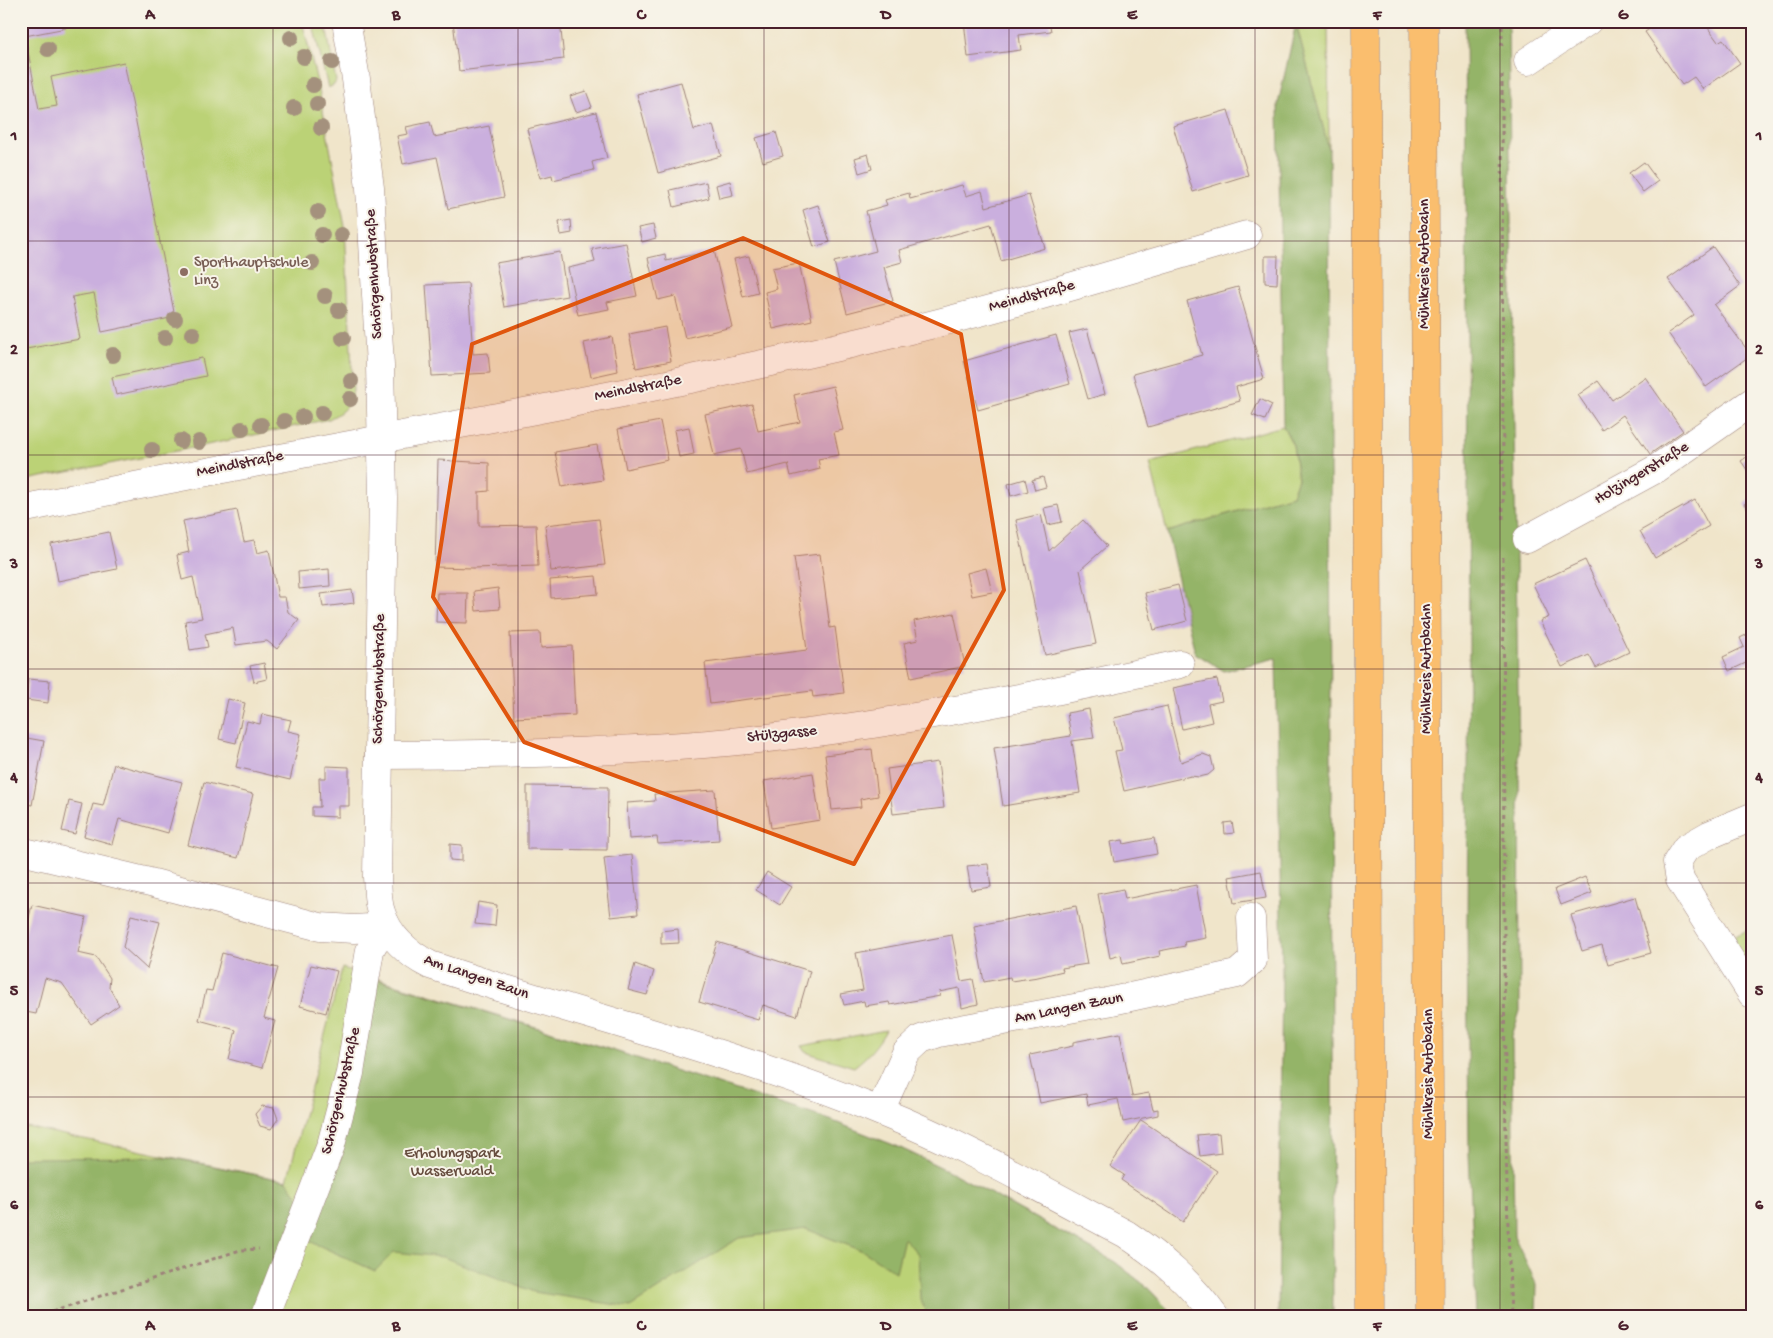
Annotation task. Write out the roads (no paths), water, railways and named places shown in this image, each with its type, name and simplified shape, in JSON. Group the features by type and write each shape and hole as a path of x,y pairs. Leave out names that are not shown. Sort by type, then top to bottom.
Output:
{"highway":[{"path":"1366,21 1370,1317"},
{"name":"Mühlkreis Autobahn","path":"1424,21 1430,1317"}],"street":[{"name":"Schörgenhubstraße","path":"265,1317 331,1145 350,1073 370,950 385,923 380,911 378,884 383,498 377,294 370,188 356,79 346,21"},
{"path":"1528,61 1588,21"},
{"name":"Meindlstraße","path":"21,509 685,379 907,331 1247,235"},
{"name":"Holzingerstraße","path":"1511,540 1656,469 1752,402"},
{"name":"Stülzgasse","path":"379,755 642,748 791,735 951,712 1069,689 1180,664"},
{"path":"1752,817 1709,835 1686,848 1678,862 1680,880 1752,994"},
{"path":"21,851 320,927 354,929 370,928 385,923"},
{"name":"Am Langen Zaun","path":"880,1111 906,1053 921,1039 939,1033 1107,1002 1237,974 1253,960 1251,918"},
{"name":"Am Langen Zaun","path":"385,923 397,940 409,952 430,964 804,1082 880,1111 933,1134 1126,1234 1177,1273 1199,1294 1215,1317"}],"place":[{"name":"Sporthauptschule Linz","path":"184,272"}],"park label":[{"name":"Erholungspark Wasserwald","path":"452,1163"}]}
